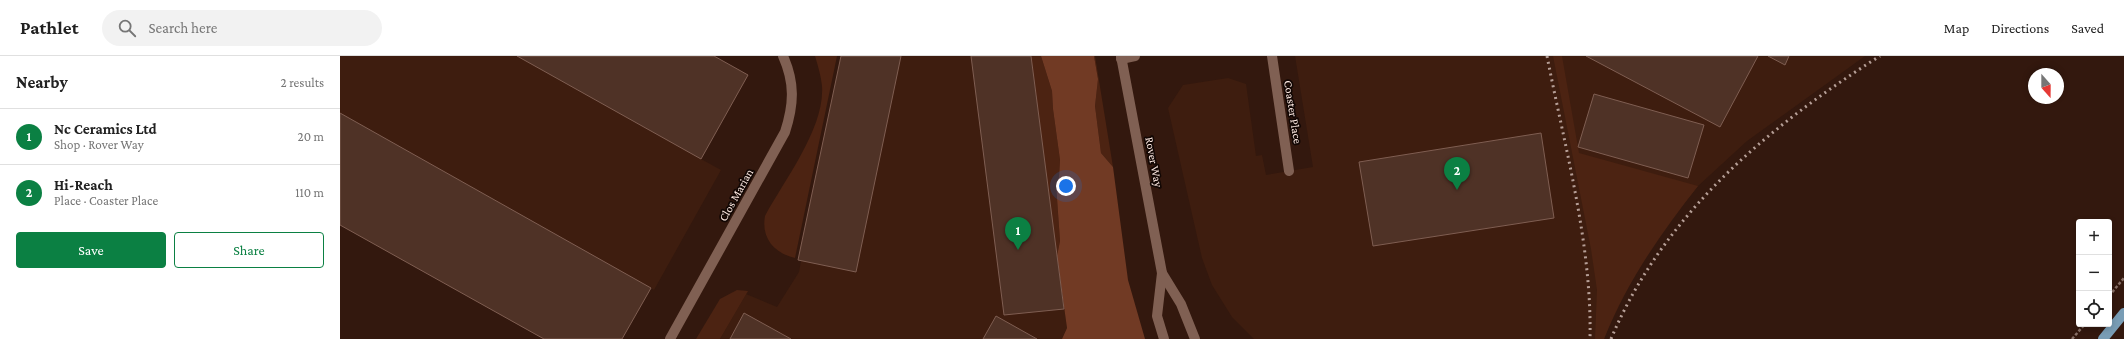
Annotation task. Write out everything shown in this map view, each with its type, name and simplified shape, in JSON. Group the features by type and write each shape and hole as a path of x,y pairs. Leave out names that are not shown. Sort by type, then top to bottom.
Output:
{"main road":[{"path":"2103,339 2124,313"}],"street":[{"name":"Clos Marian","path":"670,339 785,132 790,116 793,93 790,70 783,56"},
{"path":"1121,57 1135,56"},
{"name":"Coaster Place","path":"1272,56 1289,171"},
{"name":"Rover Way","path":"1121,57 1162,273 1156,316 1164,339"},
{"name":"Rover Way","path":"1162,273 1181,304 1195,339"}],"path":[{"path":"2112,292 2124,278"},
{"path":"2072,339 2082,327"}],"shaded area":[{"path":"340,56 714,56 748,75 701,159 721,170 654,290 651,288 622,339 544,339 340,225"},
{"path":"815,56 837,56 795,258 788,256 775,248 767,238 764,224 765,216 793,170 811,136 817,119 821,102 822,86"},
{"path":"841,56 1031,56 1067,328 1062,339 720,339 746,294 777,307 799,272 801,261 798,260"},
{"path":"1031,56 1041,56 1052,91 1060,160 1059,177 1056,184 1060,241 1057,256"},
{"path":"1041,56 1094,56 1098,79 1095,106 1101,153 1113,167 1128,280 1145,339 1062,339 1067,328 1057,256 1060,241 1056,184 1059,177 1060,160 1052,91"},
{"path":"1095,56 1113,167 1101,153 1095,106 1098,78"},
{"path":"1295,56 1865,56 1747,141 1698,186 1663,230 1635,273 1616,309 1604,339 1254,339 1232,317 1212,285 1202,258 1168,108 1183,85 1228,78 1246,84 1256,156 1262,155 1266,175 1313,167"},
{"path":"1553,56 1562,56 1579,153 1698,186 1645,259 1623,298 1604,339 1595,339 1597,290 1591,249"},
{"path":"737,290 748,291 720,339 696,339 720,299"}],"building":[{"path":"517,56 714,56 748,75 701,159"},
{"path":"841,56 901,56 856,272 798,260"},
{"path":"971,56 1031,56 1064,309 1004,315"},
{"path":"1586,56 1758,56 1720,127"},
{"path":"1768,56 1789,56 1785,65"},
{"path":"1594,94 1704,125 1688,178 1578,147"},
{"path":"340,113 651,288 622,339 544,339 340,225"},
{"path":"1541,133 1554,218 1373,246 1359,162"},
{"path":"744,313 791,339 730,339"},
{"path":"996,316 1037,339 983,339"}],"railway":[{"path":"1547,56 1582,232 1587,268 1590,339"},
{"path":"1611,339 1633,294 1659,252 1690,213 1723,177 1760,143 1798,112 1880,56"}],"place":[{"name":"Hi-Reach","path":"1457,190"},
{"name":"Nc Ceramics Ltd","path":"1018,250"}]}
